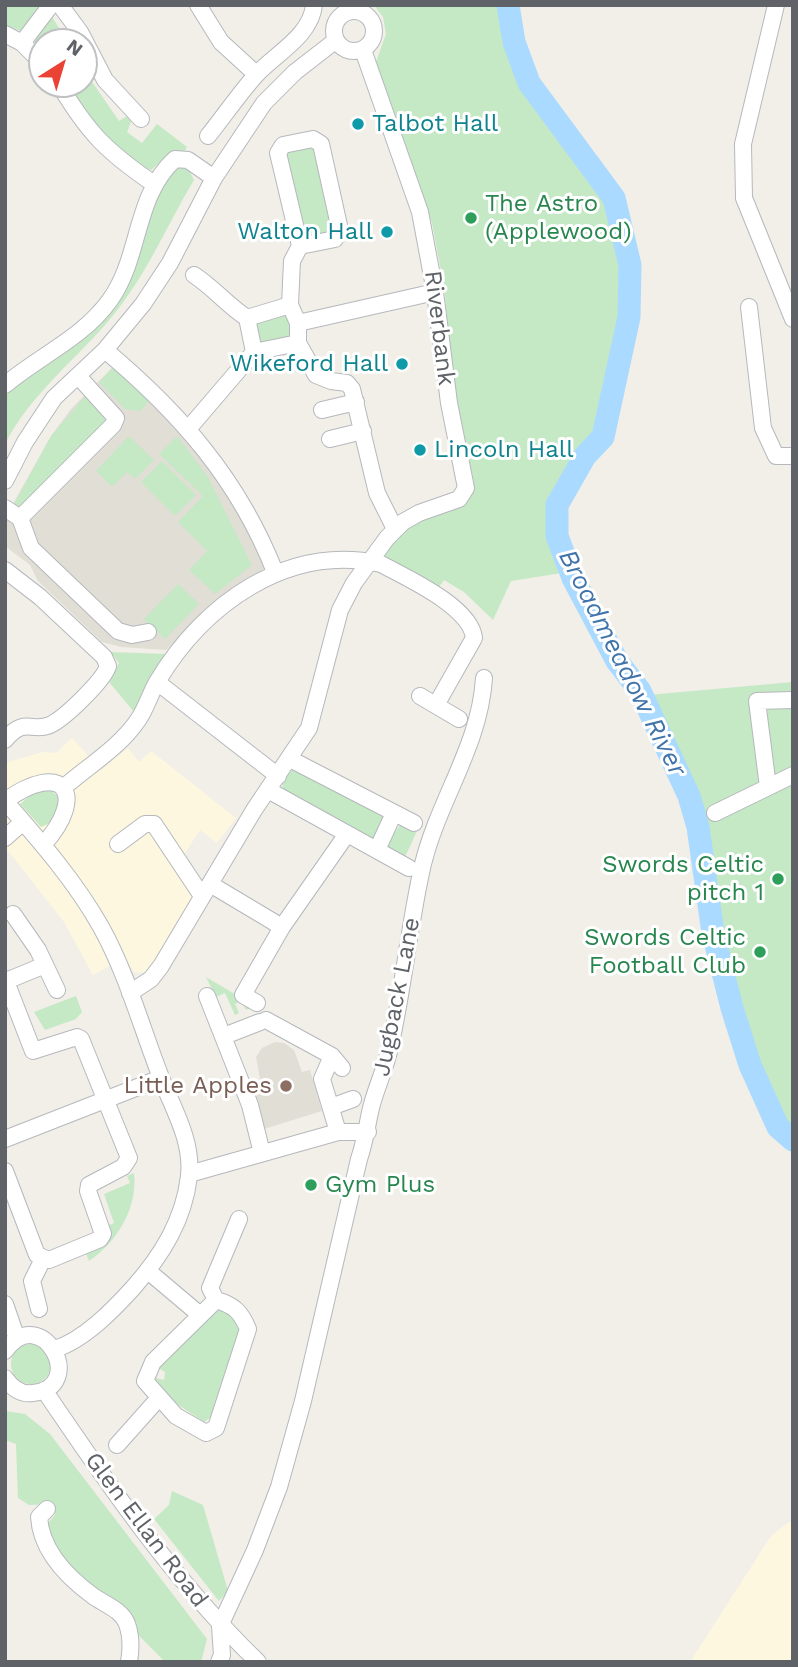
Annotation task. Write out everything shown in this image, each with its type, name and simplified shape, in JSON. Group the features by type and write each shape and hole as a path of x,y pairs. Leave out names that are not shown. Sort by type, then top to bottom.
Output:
{"street":[{"path":"22,43 51,5"},
{"path":"60,5 80,32 104,80 141,119"},
{"path":"198,5 221,42 257,74"},
{"path":"208,136 257,74 304,30 313,18 314,5"},
{"path":"776,5 743,144 744,198 793,319"},
{"path":"342,9 363,13 372,22 372,41 363,50 344,50 335,41 335,23 342,9"},
{"path":"5,34 28,49"},
{"path":"5,481 25,442 54,398 105,351 143,304 170,263 214,178 264,103 295,72 335,41"},
{"name":"Riverbank","path":"130,993 151,979 309,728 340,610 369,561 394,529 419,513 459,499 466,488 449,402 435,292 421,212 363,50"},
{"path":"68,98 100,145 154,184"},
{"path":"300,246 335,239 340,230 321,144 313,139 284,145 278,152 300,246 292,261 290,305 298,323 298,343 316,375 347,383 356,402 379,500 394,529"},
{"path":"5,386 84,328 110,299 124,272 154,184 175,159 188,160 214,178"},
{"path":"194,275 213,288 225,303 247,318 254,352"},
{"path":"298,323 435,292"},
{"path":"247,318 290,305"},
{"path":"749,307 763,428 776,456 793,456"},
{"path":"189,428 254,352 298,343"},
{"path":"105,351 163,400 189,428 235,490 275,572"},
{"path":"20,518 113,425 116,418 78,376"},
{"path":"322,410 356,402"},
{"path":"330,439 363,432"},
{"path":"5,508 20,518 31,548 118,631 132,635 148,632"},
{"path":"63,788 139,720 157,682 182,646 217,609 243,589 275,572 310,564 369,561 381,564 448,603 467,620 473,629 471,643 436,705"},
{"path":"5,570 40,597 104,657 108,666 101,680 51,725 18,727 5,740"},
{"name":"Jugback Lane","path":"220,1626 255,1550 279,1487 324,1321 359,1159 368,1132 371,1108 391,1044 424,863 447,798 461,773 483,701 484,678"},
{"path":"157,682 278,776"},
{"path":"420,696 459,719"},
{"path":"768,787 757,701 793,700"},
{"path":"290,759 414,824"},
{"path":"715,813 793,775"},
{"path":"43,845 63,820 67,798 63,788 55,782 36,783 5,801 81,894 102,929 179,1118 189,1174 180,1215 168,1243 148,1270 105,1315 67,1345 55,1349"},
{"path":"268,790 409,868"},
{"path":"377,850 394,813"},
{"path":"5,838 23,822"},
{"path":"118,844 145,824 154,824 206,890 282,927"},
{"path":"257,1003 243,995 282,927 305,898 347,834"},
{"path":"13,914 45,965 57,990"},
{"path":"39,1309 32,1281 43,1259 93,1243 103,1234 88,1191 89,1185 123,1167 129,1158 81,1039 77,1037 33,1051 8,1000 6,980 45,965"},
{"path":"207,996 250,1105 262,1153"},
{"path":"224,1036 263,1021 337,1062 322,1079 338,1132"},
{"path":"5,1139 161,1078"},
{"path":"331,1107 353,1099"},
{"path":"189,1174 338,1132 368,1132"},
{"path":"5,1171 37,1255 43,1259"},
{"path":"216,1300 146,1372 145,1381 159,1399 206,1433 216,1428 248,1329 242,1314 230,1304 216,1300 210,1288 239,1219"},
{"path":"148,1270 200,1314"},
{"path":"5,1304 17,1339"},
{"path":"5,1351 17,1339 34,1336 42,1338 55,1349 59,1358 57,1376 44,1390 36,1393 18,1391 5,1378"},
{"name":"Glen Ellan Road","path":"44,1390 110,1488 177,1576 220,1626 257,1662"},
{"path":"117,1445 159,1399"},
{"path":"47,1509 38,1517 40,1533 47,1548 75,1580 115,1609 127,1622 131,1651 129,1662"},
{"path":"219,1662 222,1655 220,1626"}],"shaded area":[{"path":"113,367 165,414 214,473 243,520 266,567 200,616 166,650 121,647 102,642 38,581 30,565 5,546 5,518 51,436 71,409"},
{"path":"72,738 101,770 128,748 139,762 151,751 236,818 217,843 200,830 185,853 193,897 190,908 146,973 134,972 124,958 93,975 64,922 5,847 5,763 43,752 56,753"},
{"name":"Little Apples","path":"275,1042 284,1043 294,1050 302,1072 310,1070 322,1111 264,1129 252,1087 261,1084 256,1057 262,1048"},
{"path":"793,1519 793,1662 690,1662 771,1536"}],"green space":[{"path":"5,5 45,5 21,31 5,25"},
{"path":"374,5 508,5 514,42 529,83 614,198 630,265 629,317 603,437 585,456 557,505 562,573 511,581 493,620 464,592 444,580 436,591 386,558 385,552 407,526 468,498 474,483 449,360 445,292 432,223 376,62 386,34 383,17"},
{"path":"52,17 59,28 43,28"},
{"path":"98,90 119,121 127,116 131,122 127,132 142,143 157,124 187,147 184,152 165,158 151,170 138,165 113,147 77,98 98,98"},
{"path":"314,144 333,232 312,239 303,237 286,151"},
{"path":"182,167 189,170 194,180 127,297 101,329 42,391 5,444 5,393 92,331 163,184 174,169"},
{"path":"286,312 290,315 292,338 260,343 255,321"},
{"path":"113,367 150,400 140,411 125,409 99,382"},
{"path":"87,394 107,417 106,421 23,508 14,504 51,436"},
{"path":"129,436 154,460 135,479 127,472 112,487 96,471"},
{"path":"177,436 208,477 252,565 215,594 189,570 207,551 178,522 203,496 159,454"},
{"path":"162,461 196,495 175,516 141,482"},
{"path":"178,584 199,604 165,639 144,619"},
{"path":"110,652 166,654 145,687 135,713 109,682 119,663"},
{"name":"Swords Celtic Football Club","path":"793,682 793,1135 771,1101 741,1022 698,795 679,751 648,695"},
{"path":"293,769 386,816 376,838 370,838 283,790 282,781"},
{"path":"50,790 58,796 57,811 52,819 41,827 20,804 35,791"},
{"path":"401,824 417,831 405,857 390,850 387,843"},
{"path":"206,977 255,1006 246,1010 241,1001 235,1004 239,1013 235,1015 225,993 216,997"},
{"path":"76,996 82,1012 76,1019 45,1030 34,1012"},
{"path":"134,1173 133,1199 124,1223 108,1244 89,1261 86,1253 107,1226 114,1223 104,1194 130,1183 127,1176"},
{"path":"222,1305 241,1325 214,1415 204,1422 177,1404 156,1383 156,1378 164,1380 165,1372 157,1367 212,1310"},
{"path":"31,1344 45,1350 51,1364 45,1378 31,1384 17,1378 11,1364 17,1350"},
{"path":"5,1411 25,1414 50,1434 207,1639 201,1662 165,1662 60,1556 46,1525 55,1515 54,1504 29,1505 18,1498 16,1444 5,1440"},
{"path":"172,1491 203,1505 228,1591 219,1601 154,1519 169,1505"}],"waterway":[{"name":"Broadmeadow River","path":"508,5 514,42 529,83 614,198 630,265 629,317 603,437 585,456 557,505 557,536 573,578 617,661 640,691 689,796 698,827 713,933 732,1008 750,1065 778,1127 793,1140"}],"place":[{"name":"Talbot Hall","path":"358,124"},
{"name":"The Astro (Applewood)","path":"471,218"},
{"name":"Walton Hall","path":"387,232"},
{"name":"Wikeford Hall","path":"402,364"},
{"name":"Lincoln Hall","path":"420,450"},
{"name":"Swords Celtic pitch 1","path":"778,879"},
{"name":"Swords Celtic Football Club","path":"760,952"},
{"name":"Little Apples","path":"286,1086"},
{"name":"Gym Plus","path":"311,1185"}]}
